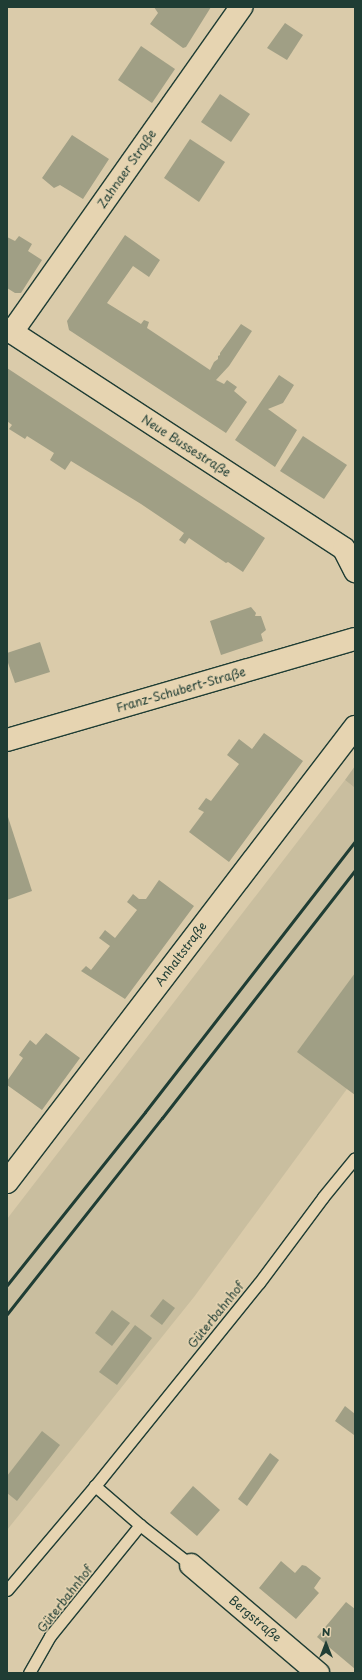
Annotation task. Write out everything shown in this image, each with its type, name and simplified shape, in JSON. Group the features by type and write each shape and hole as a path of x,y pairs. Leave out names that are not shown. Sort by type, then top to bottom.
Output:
{"street":[{"name":"Zahnaer Straße","path":"9,330 241,7"},
{"name":"Neue Bussestraße","path":"9,330 344,549 355,571"},
{"name":"Franz-Schubert-Straße","path":"7,740 355,639"},
{"name":"Anhaltstraße","path":"7,1182 355,727"},
{"name":"Bergstraße","path":"191,1565 318,1673"}],"lane":[{"name":"Güterbahnhof","path":"7,1590 95,1486 259,1283 323,1197 355,1158"},
{"path":"95,1486 140,1525 191,1565"},
{"name":"Güterbahnhof","path":"29,1673 50,1636 140,1525"}],"shaded area":[{"path":"355,766 355,788 345,780"},
{"path":"345,780 355,788 355,1078 194,1297 7,1530 7,1219"}],"building":[{"path":"154,7 211,7 186,47 183,48 150,24 158,13"},
{"path":"285,23 303,35 287,60 267,48"},
{"path":"141,46 175,69 152,103 118,80"},
{"path":"220,94 250,114 231,142 201,122"},
{"path":"72,135 109,159 83,199 60,185 54,188 42,178"},
{"path":"190,139 225,162 199,202 164,178"},
{"path":"125,235 160,260 149,277 133,266 107,303 141,324 144,320 149,322 147,328 210,370 214,362 218,359 220,353 241,324 252,331 229,366 216,380 224,384 227,380 237,387 234,391 247,402 226,433 69,330 67,321"},
{"path":"19,236 32,244 28,251 42,260 21,293 15,293 7,288 7,237 15,241"},
{"path":"7,368 265,538 243,572 228,562 226,563 189,538 185,544 179,540 184,533 141,504 71,461 65,470 50,460 54,453 27,436 25,439 9,429 12,425 7,421"},
{"path":"279,375 294,385 283,403 268,409 297,430 275,467 235,440"},
{"path":"303,436 347,465 324,499 280,471"},
{"path":"251,607 256,613 255,616 261,616 266,630 261,634 263,641 221,655 210,621"},
{"path":"40,642 50,672 15,683 7,660 7,653"},
{"path":"264,733 303,761 229,862 189,832 204,812 198,809 206,798 211,801 239,764 227,755 239,739 252,749"},
{"path":"7,814 32,891 7,900"},
{"path":"159,880 194,906 125,999 81,971 86,966 91,970 110,946 99,938 105,930 115,938 137,910 127,902 133,894 139,899 146,899"},
{"path":"355,973 355,1095 297,1052"},
{"path":"46,1033 80,1058 42,1110 7,1085 7,1081 23,1058 19,1055 30,1040 36,1045"},
{"path":"163,1299 175,1308 162,1325 150,1316"},
{"path":"112,1310 130,1323 112,1346 95,1333"},
{"path":"135,1325 152,1338 117,1385 99,1372"},
{"path":"345,1406 355,1414 354,1435 335,1421"},
{"path":"42,1431 60,1445 17,1501 7,1493 7,1476"},
{"path":"270,1453 279,1460 247,1506 238,1499"},
{"path":"193,1486 220,1510 197,1536 170,1513"},
{"path":"281,1561 295,1573 302,1565 306,1566 321,1578 314,1588 319,1593 296,1619 259,1588"},
{"path":"346,1602 355,1609 355,1669 317,1637"}],"railway":[{"path":"7,1285 145,1112 355,841"},
{"path":"7,1314 355,870"}]}
